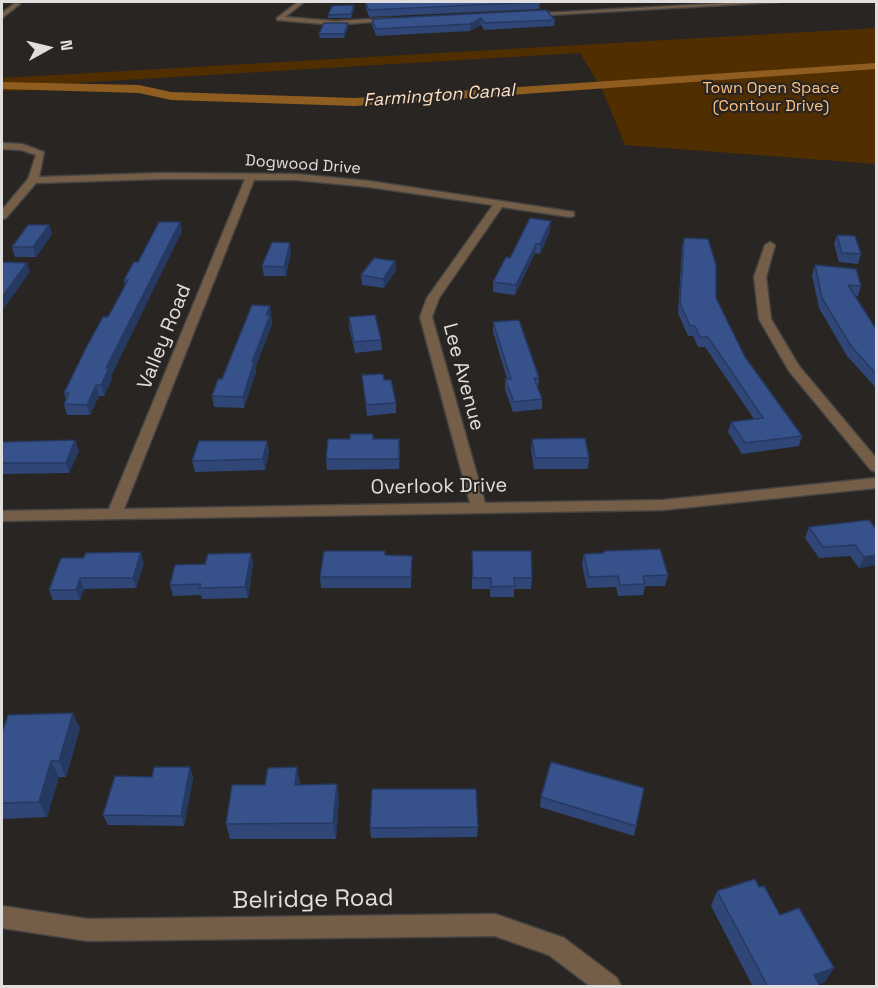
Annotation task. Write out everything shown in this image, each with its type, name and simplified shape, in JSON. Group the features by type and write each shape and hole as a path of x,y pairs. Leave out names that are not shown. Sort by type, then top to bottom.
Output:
{"street":[{"path":"301,2 279,19 335,23 404,20"},
{"path":"520,14 635,5 776,2"},
{"path":"2,16 17,4"},
{"path":"2,146 22,147 41,154 33,180 2,216"},
{"name":"Valley Road","path":"115,513 251,176"},
{"name":"Dogwood Drive","path":"33,180 296,177 369,184 570,214"},
{"name":"Lee Avenue","path":"479,508 426,317 433,298 499,204"},
{"path":"770,245 760,277 765,319 794,368 876,467"},
{"name":"Overlook Drive","path":"3,520 115,513 663,505 876,483"},
{"name":"Belridge Road","path":"2,918 88,930 495,926 556,946 609,987"}],"green space":[{"name":"Town Open Space (Contour Drive)","path":"876,28 876,164 625,145 602,89 580,53 57,84 46,90 2,91 2,78"}],"building":[{"path":"365,2 540,2 369,10"},
{"path":"354,5 351,14 328,15 332,6"},
{"path":"546,10 555,20 484,23 481,18 470,24 376,29 372,19"},
{"path":"324,23 348,23 344,34 319,34"},
{"path":"530,218 551,221 540,244 536,244 516,285 493,282 506,257 510,258"},
{"path":"159,222 180,222 106,368 109,368 101,385 96,385 87,405 64,404 69,393 64,393 87,346 103,317 108,317 128,280 124,280 134,262 138,262"},
{"path":"28,225 49,225 33,247 12,247"},
{"path":"837,235 855,236 861,254 842,253"},
{"path":"684,238 708,239 716,265 716,298 745,357 802,436 745,443 731,422 763,418 708,337 700,337 695,326 690,326 680,303"},
{"path":"272,242 290,243 284,267 262,266"},
{"path":"374,258 395,261 383,279 361,275"},
{"path":"3,262 27,263 2,297 2,264"},
{"path":"815,265 856,269 861,286 848,285 876,329 876,374 851,346 822,298"},
{"path":"252,305 270,306 266,315 270,315 252,362 254,362 243,397 212,396 218,379 222,379"},
{"path":"375,315 381,340 354,342 349,317"},
{"path":"519,320 539,378 534,378 542,399 514,402 505,379 511,379 493,322"},
{"path":"383,374 384,380 391,380 396,403 366,405 362,375"},
{"path":"350,434 373,434 373,439 399,439 399,459 326,459 328,439 350,439"},
{"path":"585,438 589,458 535,458 532,439"},
{"path":"75,440 66,463 2,463 3,442"},
{"path":"199,441 267,441 263,459 192,461"},
{"path":"869,520 876,529 876,555 864,557 855,545 823,547 809,527"},
{"path":"660,549 668,575 643,576 645,584 620,585 618,576 589,577 584,554"},
{"path":"324,551 385,551 385,555 412,556 411,577 320,577"},
{"path":"472,551 531,551 532,578 514,578 515,586 491,587 491,578 473,578"},
{"path":"141,552 133,578 80,578 76,590 49,590 61,558 83,558 86,553"},
{"path":"251,553 245,587 199,588 201,584 170,585 175,565 205,564 208,554"},
{"path":"73,713 59,761 51,761 39,802 2,803 2,733 8,715"},
{"path":"551,762 644,788 636,826 541,797"},
{"path":"154,767 190,767 181,816 103,815 115,776 152,777"},
{"path":"297,767 295,785 337,784 333,823 226,824 232,785 265,785 268,768"},
{"path":"372,789 476,789 478,827 370,828"},
{"path":"755,879 759,887 764,886 780,915 799,908 834,968 814,975 820,987 768,987 717,891"}],"waterway":[{"name":"Farmington Canal","path":"2,86 139,89 171,96 355,102 876,66"}]}
